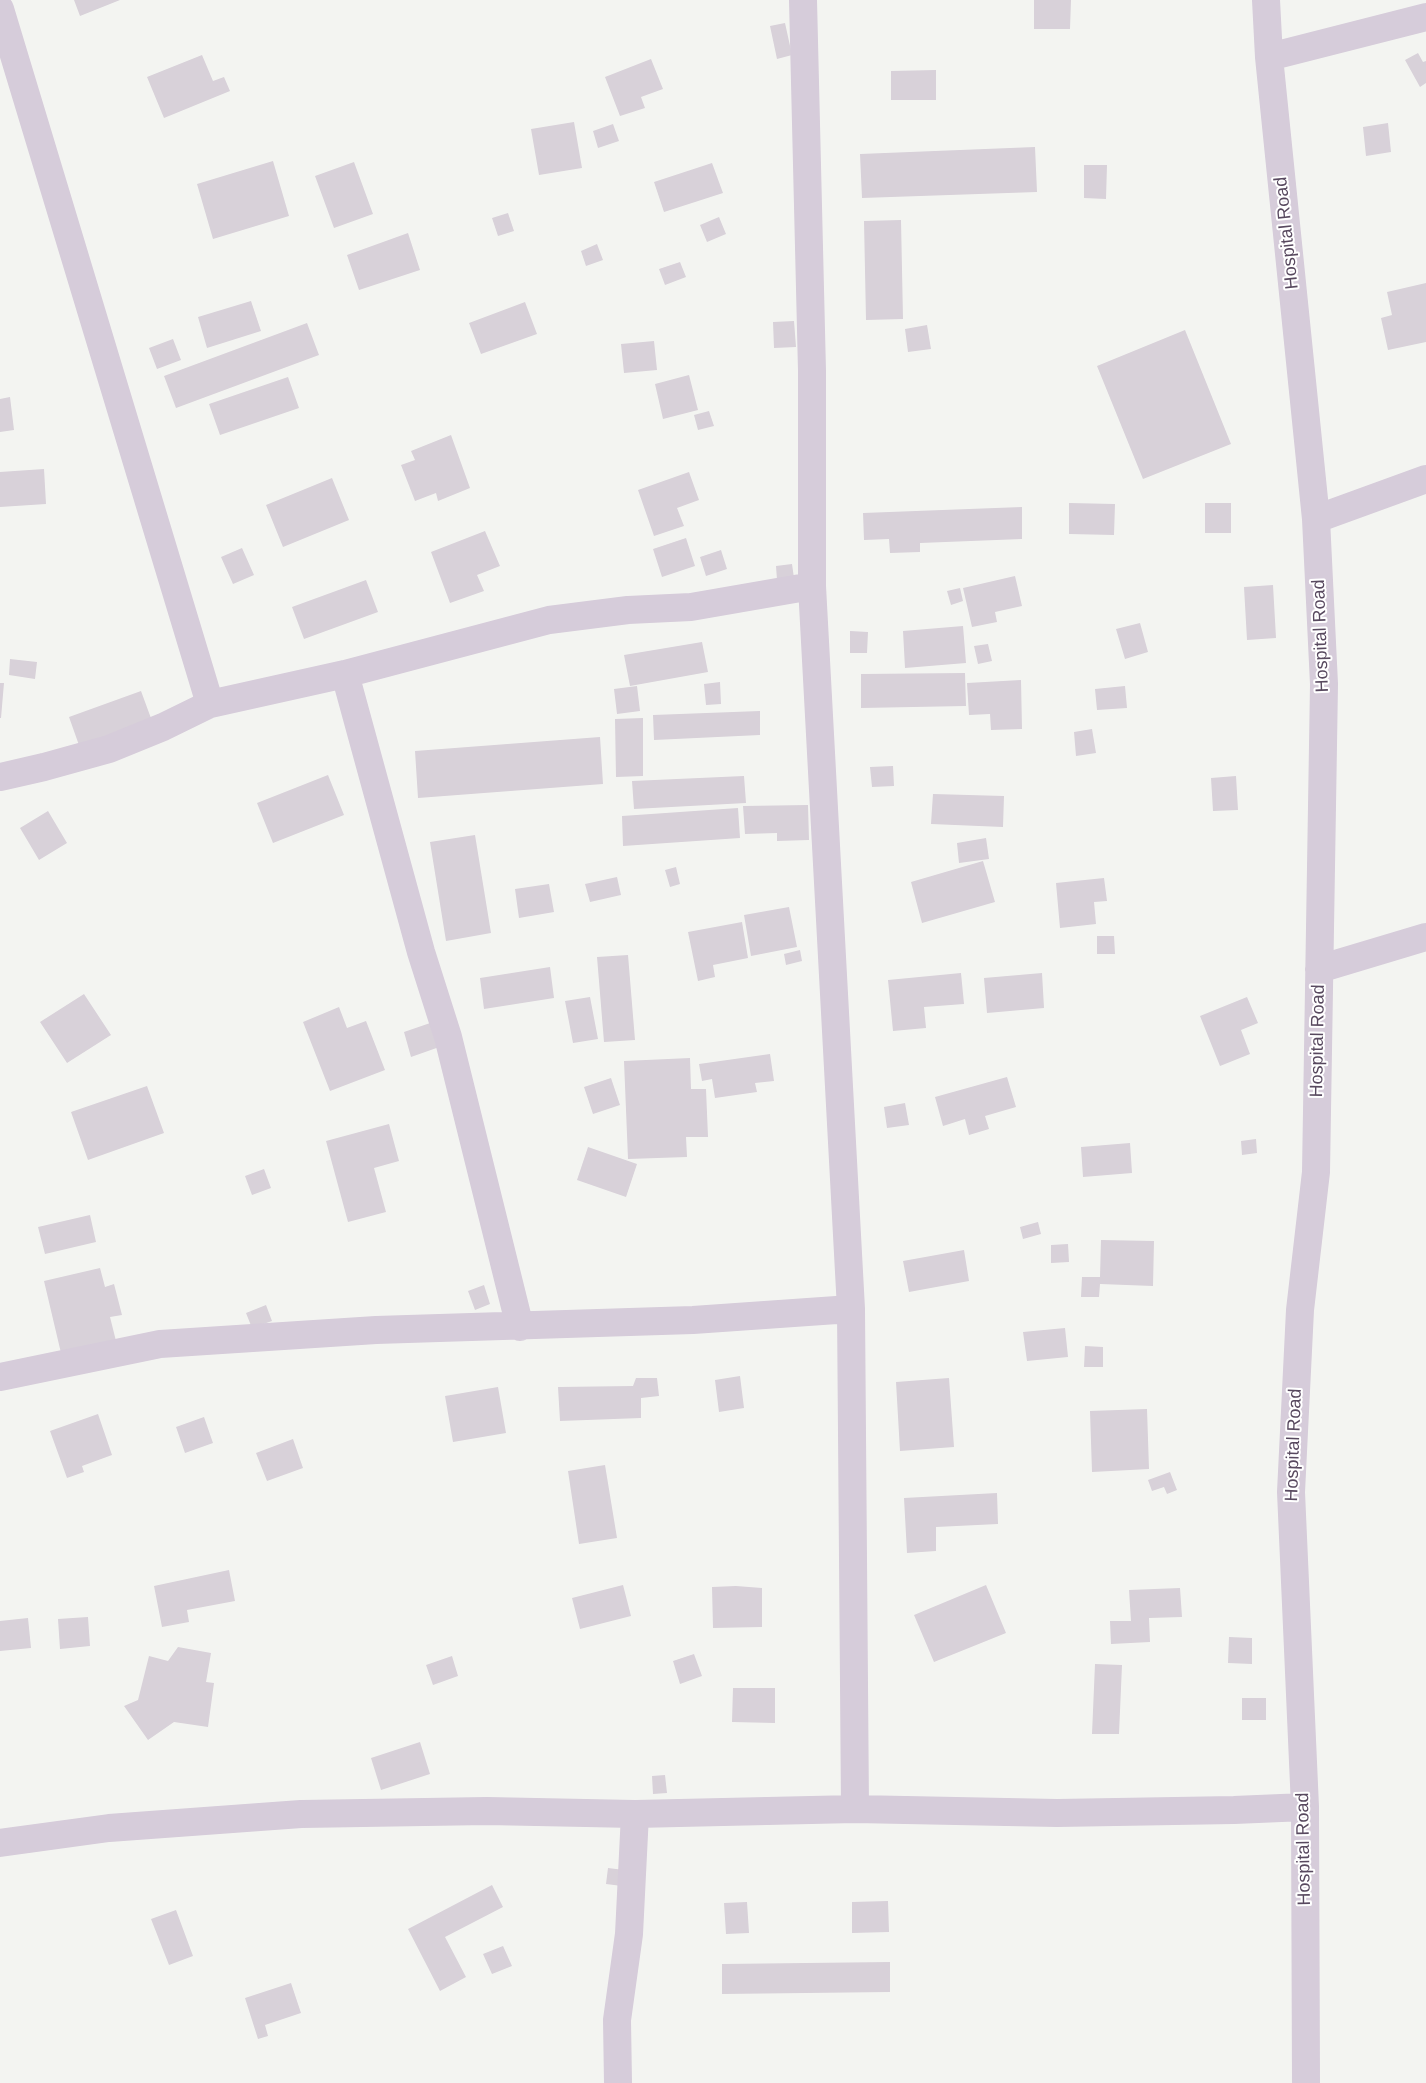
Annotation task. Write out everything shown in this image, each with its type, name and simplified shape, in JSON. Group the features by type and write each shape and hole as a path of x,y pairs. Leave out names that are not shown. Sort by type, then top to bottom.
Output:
{"street":[{"path":"803,0 812,371 812,586 851,1309 855,1809"},
{"name":"Hospital Road","path":"1266,0 1269,57 1316,519 1324,684 1316,1172 1300,1310 1291,1492 1305,1807 1306,2083"},
{"path":"0,9 210,704"},
{"path":"1269,57 1426,17"},
{"path":"1316,519 1426,479"},
{"path":"0,777 109,749 163,727 210,704 345,674 549,620 628,610 690,607 812,586"},
{"path":"345,674 421,952 448,1037 520,1327"},
{"path":"1319,969 1426,937"},
{"path":"0,1377 160,1344 460,1326 520,1327 694,1320 851,1309"},
{"path":"0,1843 109,1828 301,1814 487,1811 635,1814 855,1809 1066,1812 1234,1810 1305,1807"},
{"path":"618,2083 617,2020 629,1934 635,1814"}],"building":[{"path":"74,0 120,0 80,16"},
{"path":"1034,0 1071,0 1070,29 1034,29"},
{"path":"785,23 792,55 777,59 770,26"},
{"path":"1418,53 1423,62 1426,61 1426,83 1420,87 1405,60"},
{"path":"202,55 213,81 224,77 230,91 164,118 147,77"},
{"path":"651,59 663,89 641,97 645,108 620,116 605,77"},
{"path":"936,70 936,100 891,100 891,71"},
{"path":"574,122 582,168 539,175 531,129"},
{"path":"1388,123 1391,152 1366,156 1363,127"},
{"path":"613,124 619,141 598,148 593,131"},
{"path":"1035,147 1037,192 862,198 860,154"},
{"path":"273,161 289,216 213,239 197,184"},
{"path":"354,162 373,214 334,228 315,176"},
{"path":"712,163 723,193 664,212 654,182"},
{"path":"1084,165 1107,165 1106,199 1084,198"},
{"path":"508,213 514,231 498,236 492,218"},
{"path":"719,217 726,234 707,242 700,225"},
{"path":"901,220 903,319 866,320 864,221"},
{"path":"408,233 420,270 359,290 347,255"},
{"path":"597,244 603,260 586,266 581,251"},
{"path":"680,262 686,277 665,285 659,269"},
{"path":"1426,283 1426,342 1388,350 1381,318 1392,315 1387,292"},
{"path":"251,301 261,331 207,348 198,317"},
{"path":"525,302 537,334 481,354 469,323"},
{"path":"794,321 796,347 774,348 773,322"},
{"path":"307,323 319,355 176,408 164,376"},
{"path":"927,325 931,349 908,352 905,329"},
{"path":"1185,330 1231,444 1143,479 1097,366"},
{"path":"173,339 181,360 157,369 149,348"},
{"path":"654,341 657,370 624,373 621,344"},
{"path":"689,375 698,410 663,419 655,384"},
{"path":"288,377 299,408 220,435 209,404"},
{"path":"10,397 14,430 0,432 0,399"},
{"path":"709,411 714,426 698,430 694,415"},
{"path":"451,435 470,488 438,501 436,493 415,501 401,465 415,460 411,451"},
{"path":"44,469 46,504 0,507 0,472"},
{"path":"689,472 699,500 677,508 684,526 654,536 638,490"},
{"path":"332,478 349,520 283,547 266,505"},
{"path":"1069,503 1115,504 1114,535 1069,534"},
{"path":"1205,503 1231,503 1231,533 1205,533"},
{"path":"1022,507 1022,539 920,543 920,552 890,553 889,539 864,540 863,513"},
{"path":"485,531 500,566 477,575 484,591 450,603 431,552"},
{"path":"686,538 695,566 662,577 653,549"},
{"path":"242,548 254,575 233,584 221,557"},
{"path":"721,550 727,569 706,576 700,557"},
{"path":"792,564 794,578 777,580 776,566"},
{"path":"1015,576 1022,606 995,612 997,622 972,627 963,588"},
{"path":"366,580 378,612 304,639 292,607"},
{"path":"1273,585 1276,638 1247,640 1244,587"},
{"path":"960,588 963,601 951,605 947,591"},
{"path":"1140,623 1148,652 1125,659 1116,629"},
{"path":"963,626 966,663 905,668 903,631"},
{"path":"850,631 868,632 867,653 850,653"},
{"path":"702,642 708,672 630,686 624,655"},
{"path":"988,644 992,661 978,664 974,646"},
{"path":"10,659 37,662 35,679 9,675"},
{"path":"965,673 966,706 861,708 861,674"},
{"path":"1021,680 1022,729 991,730 990,714 969,715 967,683"},
{"path":"720,682 721,704 706,705 704,684"},
{"path":"0,683 4,683 1,718 0,718"},
{"path":"637,686 640,711 617,714 614,689"},
{"path":"1125,686 1127,708 1097,710 1095,689"},
{"path":"141,691 152,721 80,748 69,717"},
{"path":"760,711 760,735 654,740 653,715"},
{"path":"643,718 643,776 616,777 615,719"},
{"path":"1092,729 1096,753 1076,756 1074,732"},
{"path":"600,737 603,784 418,798 415,751"},
{"path":"893,766 894,786 872,787 870,767"},
{"path":"328,775 344,815 273,843 257,803"},
{"path":"744,776 746,803 634,809 632,781"},
{"path":"1236,776 1238,810 1213,811 1211,778"},
{"path":"933,794 1004,796 1003,827 931,824"},
{"path":"808,805 809,840 777,841 777,833 745,834 743,806"},
{"path":"738,808 740,838 623,846 622,816"},
{"path":"48,811 67,843 39,860 20,828"},
{"path":"475,835 491,933 446,941 430,842"},
{"path":"986,838 989,859 959,863 957,843"},
{"path":"983,861 995,902 922,923 911,882"},
{"path":"676,867 680,884 670,887 665,870"},
{"path":"617,877 621,895 590,902 585,884"},
{"path":"1104,878 1107,901 1094,902 1096,924 1060,928 1056,883"},
{"path":"549,884 554,912 519,918 515,889"},
{"path":"789,907 797,947 751,956 744,915"},
{"path":"742,922 748,958 713,965 715,977 698,981 688,932"},
{"path":"1097,936 1114,936 1115,954 1097,954"},
{"path":"800,950 802,961 786,965 784,954"},
{"path":"628,955 635,1040 604,1042 597,957"},
{"path":"550,967 554,998 484,1009 480,978"},
{"path":"961,973 964,1004 924,1007 926,1028 893,1031 888,980"},
{"path":"1042,973 1044,1008 987,1013 984,978"},
{"path":"84,994 111,1035 67,1063 40,1022"},
{"path":"590,997 598,1039 573,1043 565,1001"},
{"path":"1247,997 1258,1023 1241,1030 1250,1054 1220,1066 1200,1016"},
{"path":"339,1007 347,1028 366,1021 385,1070 330,1091 303,1022"},
{"path":"436,1021 445,1045 411,1057 404,1032"},
{"path":"770,1054 774,1081 755,1083 757,1092 715,1098 712,1079 702,1081 699,1064"},
{"path":"690,1058 691,1089 706,1089 708,1137 686,1137 687,1157 628,1159 624,1061"},
{"path":"1007,1077 1016,1107 985,1116 989,1129 969,1135 965,1119 943,1126 935,1097"},
{"path":"611,1078 620,1105 593,1114 584,1087"},
{"path":"147,1086 164,1133 88,1160 71,1112"},
{"path":"905,1103 909,1125 887,1128 884,1107"},
{"path":"389,1124 399,1161 374,1168 386,1212 348,1222 326,1141"},
{"path":"1256,1139 1257,1153 1242,1155 1241,1141"},
{"path":"1130,1143 1132,1173 1083,1177 1081,1147"},
{"path":"588,1147 637,1164 626,1197 577,1180"},
{"path":"264,1169 271,1188 252,1195 245,1176"},
{"path":"90,1215 96,1242 45,1254 38,1227"},
{"path":"1038,1222 1041,1234 1023,1239 1020,1227"},
{"path":"1101,1240 1154,1241 1153,1286 1100,1284 1099,1297 1081,1297 1082,1277 1100,1277"},
{"path":"1068,1244 1069,1262 1051,1263 1051,1245"},
{"path":"964,1250 969,1281 909,1292 903,1261"},
{"path":"100,1268 105,1287 114,1284 122,1315 110,1317 116,1341 61,1353 44,1281"},
{"path":"484,1285 490,1304 475,1310 468,1291"},
{"path":"266,1305 272,1321 252,1328 246,1313"},
{"path":"1065,1328 1068,1357 1027,1361 1023,1332"},
{"path":"1085,1346 1103,1347 1103,1367 1084,1367"},
{"path":"740,1376 744,1408 719,1412 715,1380"},
{"path":"636,1378 657,1378 659,1396 641,1398 641,1418 560,1421 558,1387 633,1386"},
{"path":"949,1378 954,1447 900,1451 896,1382"},
{"path":"498,1387 506,1433 453,1442 445,1396"},
{"path":"1147,1409 1149,1469 1092,1472 1090,1411"},
{"path":"98,1414 112,1455 82,1466 84,1472 67,1478 50,1431"},
{"path":"204,1417 213,1443 185,1453 176,1427"},
{"path":"293,1439 303,1468 267,1481 256,1453"},
{"path":"605,1465 617,1538 579,1544 568,1471"},
{"path":"1170,1472 1177,1490 1167,1494 1164,1487 1152,1491 1148,1480"},
{"path":"997,1493 998,1524 936,1527 936,1551 907,1553 904,1498"},
{"path":"229,1570 235,1601 187,1610 189,1622 162,1627 154,1586"},
{"path":"623,1585 631,1616 580,1629 572,1598"},
{"path":"986,1585 1006,1633 934,1662 914,1615"},
{"path":"712,1587 762,1588 762,1627 713,1628"},
{"path":"1180,1588 1182,1617 1149,1618 1150,1642 1111,1644 1110,1621 1131,1621 1129,1590"},
{"path":"88,1617 90,1646 60,1649 58,1619"},
{"path":"28,1618 31,1648 0,1651 0,1621"},
{"path":"1229,1637 1252,1638 1252,1664 1228,1663"},
{"path":"178,1647 211,1653 206,1682 214,1683 208,1727 174,1722 148,1740 124,1706 138,1700 149,1656 168,1661"},
{"path":"694,1654 702,1676 680,1684 673,1661"},
{"path":"452,1656 458,1676 433,1685 426,1665"},
{"path":"1095,1664 1122,1665 1119,1734 1092,1734"},
{"path":"733,1688 775,1688 775,1723 732,1722"},
{"path":"1242,1698 1266,1698 1266,1720 1242,1720"},
{"path":"420,1742 430,1774 381,1790 371,1758"},
{"path":"665,1775 667,1793 653,1794 652,1776"},
{"path":"608,1868 624,1870 622,1886 606,1884"},
{"path":"492,1885 503,1907 445,1937 466,1977 440,1991 408,1929"},
{"path":"888,1901 889,1932 852,1933 852,1902"},
{"path":"747,1902 749,1933 726,1934 724,1903"},
{"path":"176,1910 193,1956 169,1965 151,1919"},
{"path":"503,1946 512,1966 492,1974 483,1954"},
{"path":"890,1962 890,1992 722,1994 722,1964"},
{"path":"291,1983 301,2013 265,2025 268,2036 258,2039 245,1998"}]}
